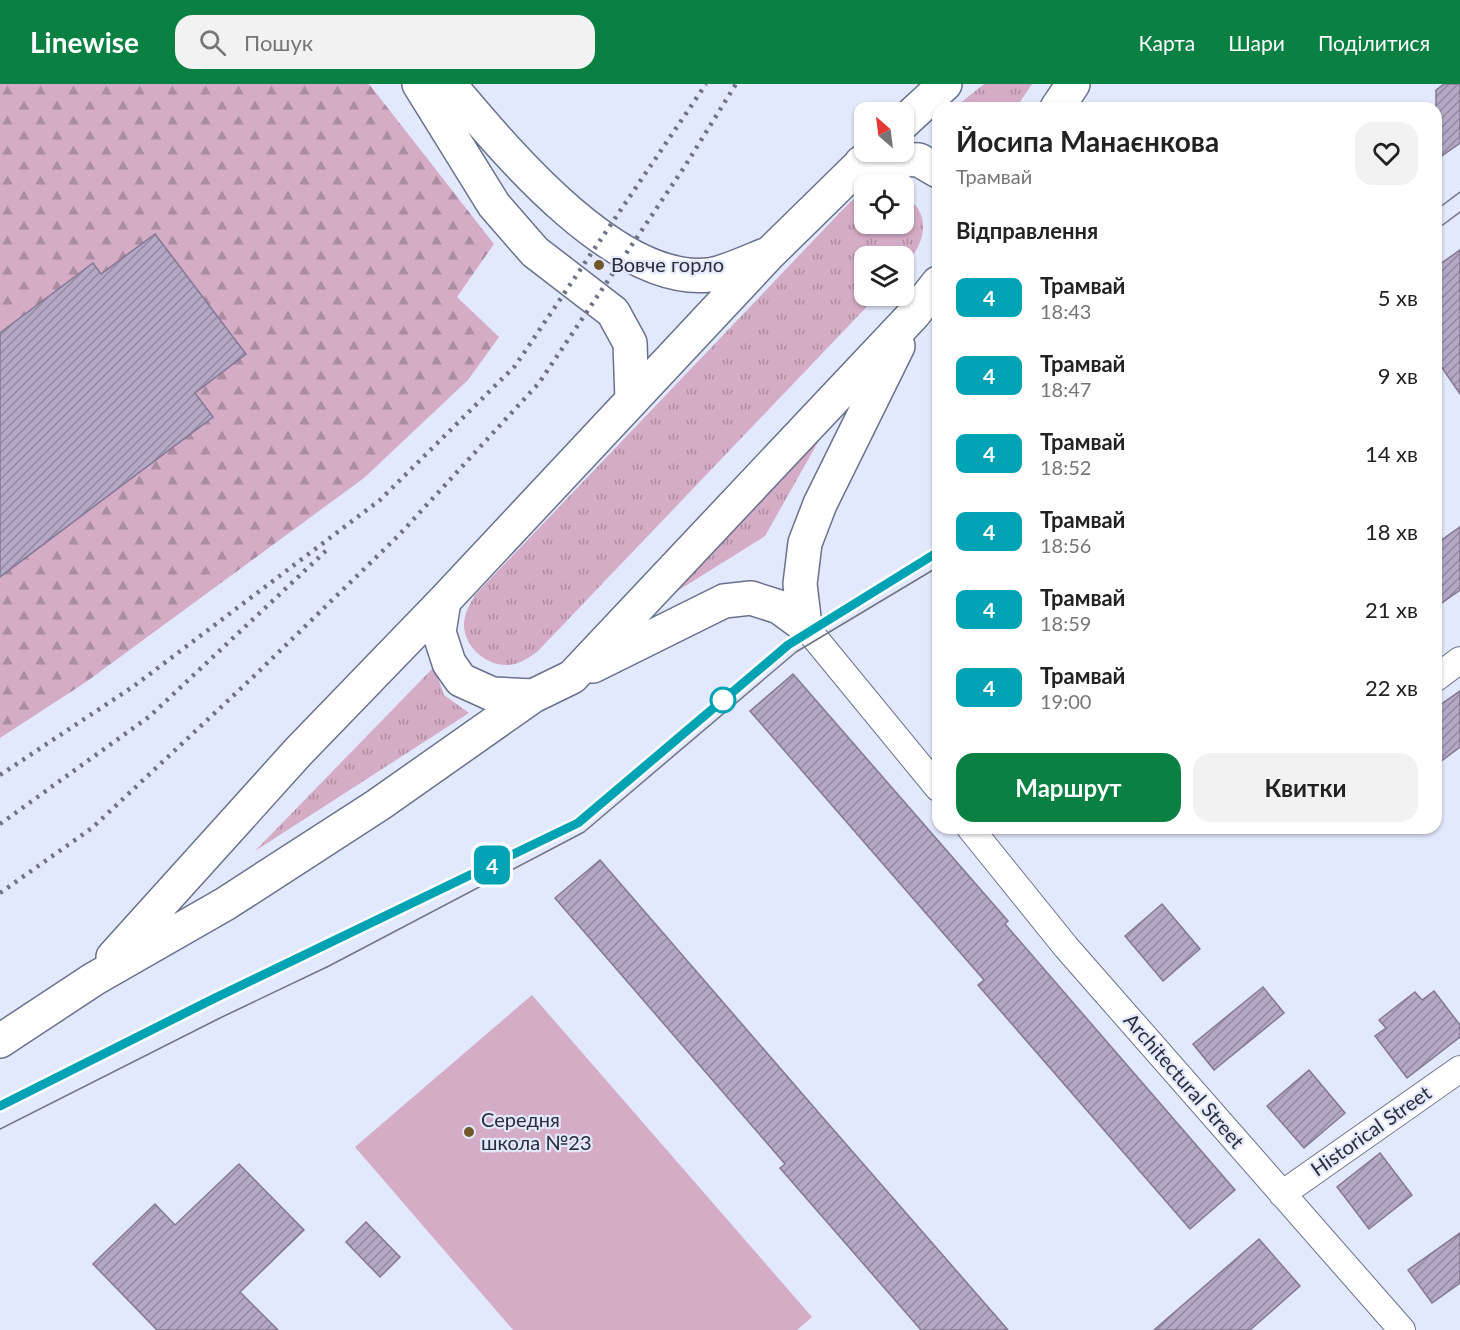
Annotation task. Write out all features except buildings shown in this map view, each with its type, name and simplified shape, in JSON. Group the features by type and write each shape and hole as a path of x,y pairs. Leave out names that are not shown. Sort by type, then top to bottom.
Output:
{"main road":[{"path":"419,84 494,205 535,252 613,312 630,343 632,400"},
{"path":"449,84 507,153 567,210 632,258 667,272 709,275 769,254"},
{"path":"914,113 945,84"},
{"path":"1061,102 1073,84"},
{"path":"914,160 932,168"},
{"path":"94,979 298,752 444,601 769,254 862,162"},
{"path":"572,676 913,315 932,291"},
{"path":"806,626 800,584 805,543 820,504 913,315"},
{"path":"0,1041 94,979 225,904 378,805 532,696 724,601 751,598 779,607 806,626"},
{"path":"444,601 439,632 449,663 460,680 492,694 532,696"}],"street":[{"path":"806,626 932,781"},
{"path":"1442,674 1460,660"},
{"name":"Architectural Street","path":"975,834 1066,947 1402,1330"},
{"name":"Historical Street","path":"1282,1194 1460,1069"}],"green space":[{"path":"0,84 369,84 494,244 457,297 499,337 468,380 364,478 86,682 0,738"},
{"path":"984,84 1032,84 1020,102 962,102"},
{"path":"854,199 854,234 914,234 914,204 923,221 923,230 914,253 914,246 854,246 854,306 867,306 538,651 524,660 508,665 500,665 485,659 468,642 465,634 466,614 475,595"},
{"path":"826,428 765,536 666,598"},
{"path":"434,667 444,695 469,713 255,851"},
{"path":"532,995 812,1317 797,1330 513,1330 355,1147"}],"tram line":[{"path":"1442,206 1460,192"},
{"path":"1442,226 1460,212"},
{"path":"0,1106 213,999 578,823 788,645 932,556"},
{"name":"4","path":"0,1106 213,999 578,823 788,645 932,556"},
{"path":"0,1129 329,966 584,832 796,652 932,571"}],"railway":[{"path":"0,775 134,686 380,500 515,366 706,84"},
{"path":"0,893 92,828 251,679 399,535 539,383 685,166 736,84"},
{"path":"0,824 150,716 330,547"}],"place":[{"name":"Вовче горло","path":"599,265"},
{"name":"Середня школа №23","path":"469,1132"}]}
